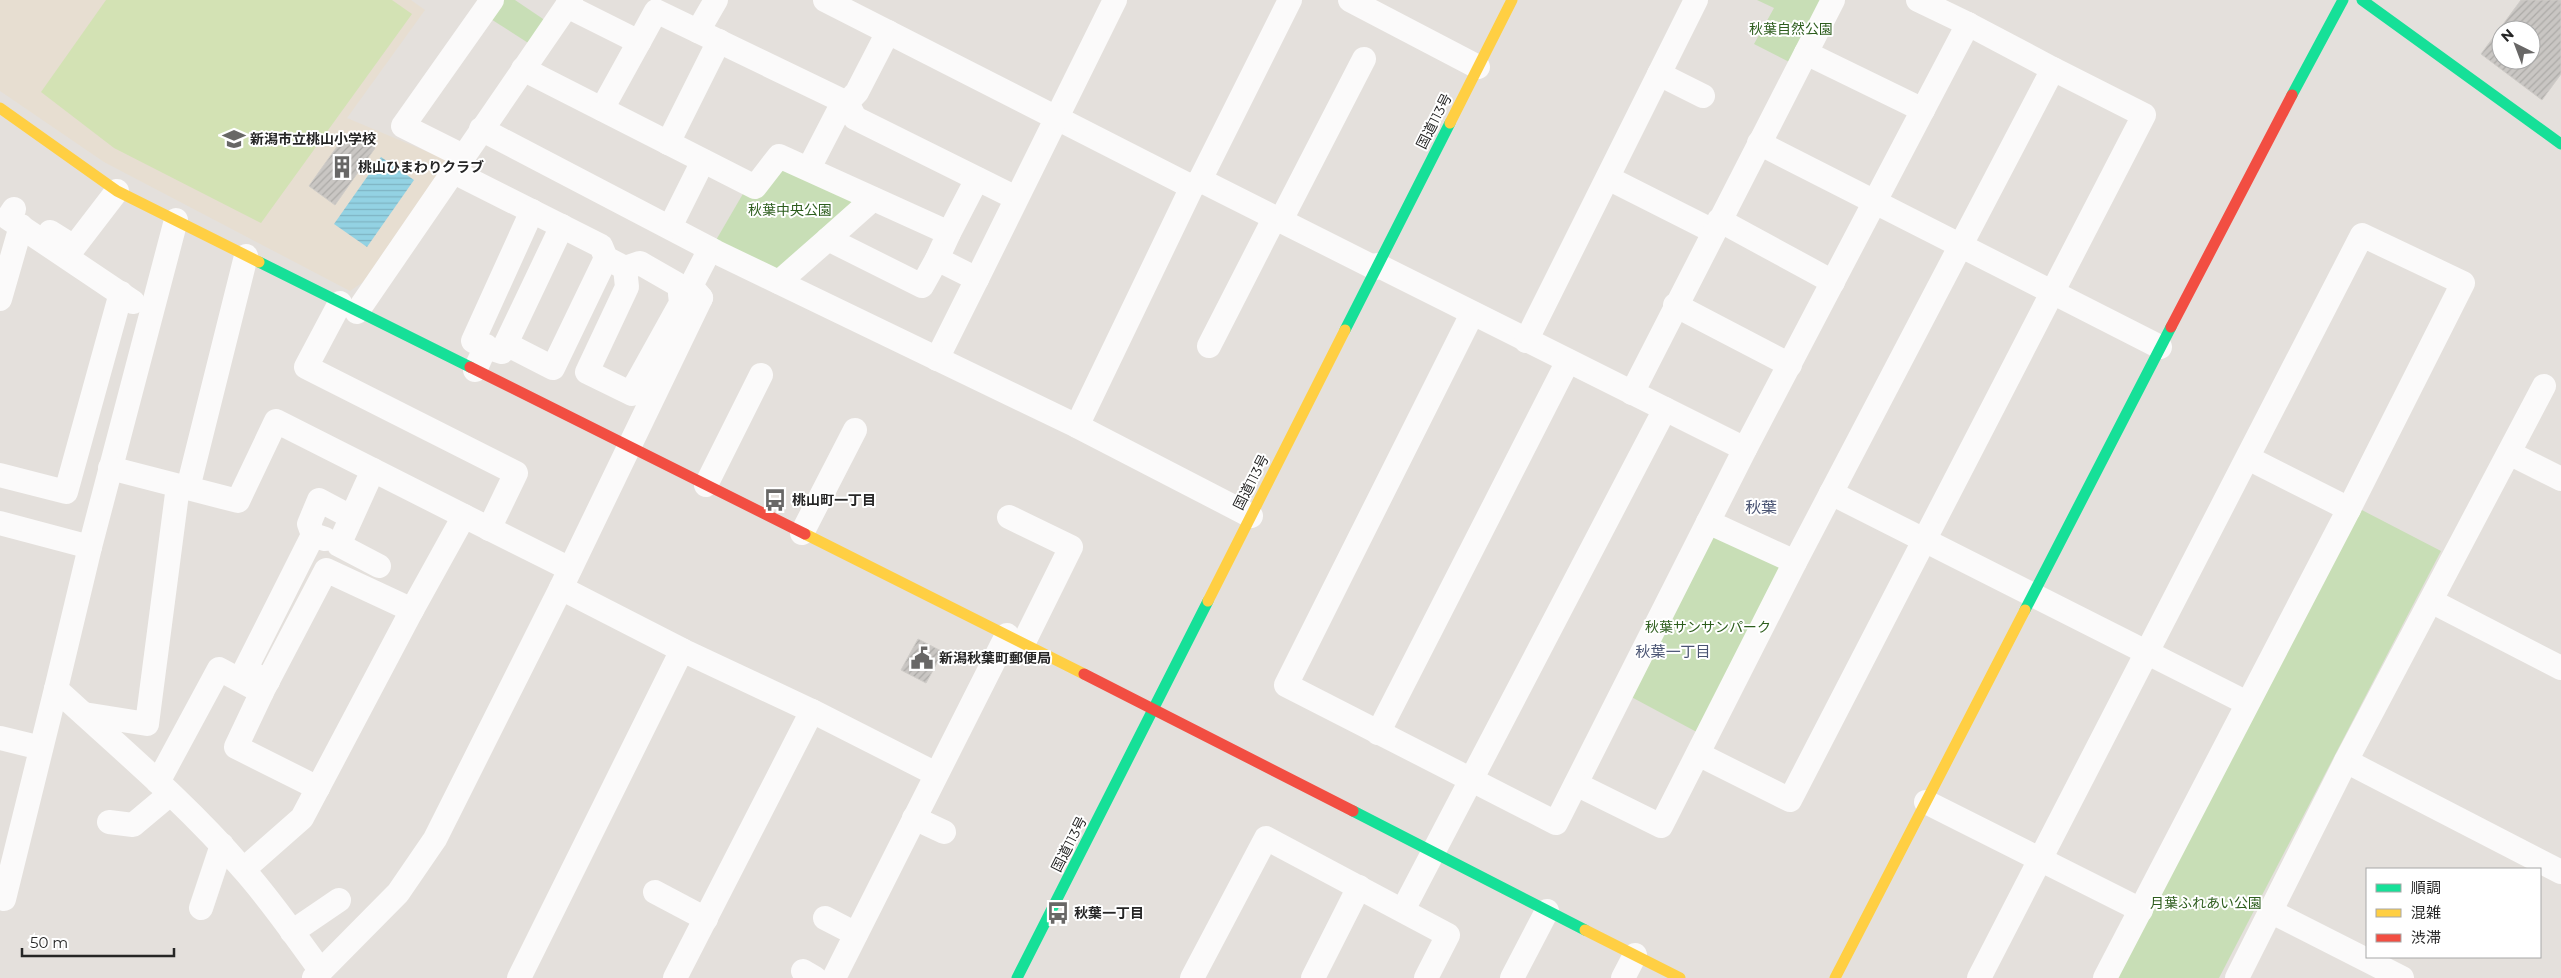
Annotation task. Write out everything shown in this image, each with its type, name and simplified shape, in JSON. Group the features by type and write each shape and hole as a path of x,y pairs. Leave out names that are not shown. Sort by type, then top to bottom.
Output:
{"main road":[{"name":"国道113号","path":"1017,978 1512,0"},
{"path":"1835,978 2160,347 2343,0"},
{"path":"2362,0 2561,144"},
{"path":"0,108 116,191 1015,639 1680,978"}],"street":[{"path":"492,0 403,126 532,211 601,246 616,263 627,288 587,372 632,394 645,388 701,298"},
{"path":"668,143 709,36 716,0"},
{"path":"825,0 1058,118 1196,184 1278,218 1745,449"},
{"path":"937,359 1115,0"},
{"path":"1076,426 1290,0"},
{"path":"1526,341 1696,0"},
{"path":"1632,393 1716,225 1834,0"},
{"path":"1698,754 1790,800 2054,293 2144,115 1918,0"},
{"path":"1356,1 1478,68"},
{"path":"489,529 516,473 306,367 458,163 569,3 639,42"},
{"path":"602,110 656,11 847,103 855,118 1016,198"},
{"path":"1472,314 1286,685 1556,823 1745,449 1968,24"},
{"path":"808,168 838,112 857,92 888,32"},
{"path":"1806,53 1923,110"},
{"path":"1209,346 1364,58"},
{"path":"523,69 755,188 779,156 949,233"},
{"path":"1576,784 1661,826 1794,562 2053,69"},
{"path":"1660,74 1702,96"},
{"path":"481,129 710,249 1076,426 1251,516"},
{"path":"1759,143 2160,347"},
{"path":"670,227 703,161"},
{"path":"828,239 922,286 977,178"},
{"path":"1608,178 1716,225 1833,282"},
{"path":"12,212 74,248 116,191"},
{"path":"779,282 873,199"},
{"path":"532,211 473,341 496,345 554,368 616,263"},
{"path":"0,299 12,212"},
{"path":"12,212 135,303"},
{"path":"0,475 66,492 79,447 119,363 135,303 176,220"},
{"path":"475,370 496,345 562,226"},
{"path":"1979,978 2145,652 2248,458 2362,235 2463,283 2349,509 2106,978"},
{"path":"701,298 691,286 710,249"},
{"path":"84,714 147,724 183,487 246,256"},
{"path":"937,259 977,279"},
{"path":"616,263 640,263 701,298"},
{"path":"56,689 164,788 222,845 244,869 292,932 318,974 398,893 435,839 565,579 628,447 645,388 681,303 678,285"},
{"path":"4,899 112,462 119,363 135,303"},
{"path":"1675,305 1790,365"},
{"path":"1378,733 1568,361"},
{"path":"706,485 761,376"},
{"path":"2237,978 2346,761 2544,386"},
{"path":"1403,910 1434,854 1665,409"},
{"path":"79,447 112,462 183,487 238,500 276,421 489,529 565,579 682,650 936,774"},
{"path":"802,533 854,430"},
{"path":"2510,453 2561,479"},
{"path":"2248,458 2349,509"},
{"path":"339,544 373,470"},
{"path":"1831,493 2247,703"},
{"path":"265,687 245,670 307,521 319,500 351,518"},
{"path":"244,869 302,818 464,516"},
{"path":"834,978 936,774 1070,547 1009,517"},
{"path":"307,521 339,544 379,566"},
{"path":"1708,522 1794,562"},
{"path":"0,523 90,546"},
{"path":"318,788 236,747 326,570 412,610"},
{"path":"2431,601 2561,668"},
{"path":"519,978 682,650"},
{"path":"109,822 133,824 164,788 219,669 265,687"},
{"path":"676,978 812,712"},
{"path":"0,738 41,748"},
{"path":"2346,761 2561,872"},
{"path":"1926,802 2141,910"},
{"path":"914,818 944,832"},
{"path":"1192,978 1266,838 1448,935 1426,978"},
{"path":"201,908 222,845"},
{"path":"1312,978 1359,887"},
{"path":"655,892 706,919"},
{"path":"292,932 339,900"},
{"path":"1512,978 1547,911"},
{"path":"2270,911 2402,978"},
{"path":"825,918 856,934"},
{"path":"1623,978 1636,955"}],"shaded area":[{"name":"新潟市立桃山小学校","path":"0,0 411,0 425,10 347,118 447,160 363,282 350,291 104,162 0,91"}],"green space":[{"name":"新潟市立桃山小学校","path":"106,0 392,0 412,14 261,223 114,148 41,92"},
{"path":"493,0 515,0 552,25 536,48 483,14"},
{"name":"秋葉自然公園","path":"1757,0 1833,0 1799,67 1754,44 1774,8"},
{"name":"秋葉中央公園","path":"777,155 868,199 778,278 712,247 751,180"},
{"name":"月葉ふれあい公園","path":"2358,508 2441,551 2219,978 2114,978"},
{"name":"秋葉サンサンパーク","path":"1708,522 1795,562 1706,737 1622,692"}],"water":[{"path":"381,157 414,180 367,247 334,224"}],"building":[{"path":"2521,0 2561,0 2561,74 2542,100 2502,70 2541,70 2541,20 2506,20"},
{"path":"2491,40 2491,62 2481,54"},
{"name":"桃山ひまわりクラブ","path":"346,134 353,139 357,134 375,148 335,205 309,186"},
{"path":"918,639 943,652 926,683 901,670"}],"traffic: fast":[{"path":"2292,95 2343,0"},
{"path":"2362,0 2561,144"},
{"path":"1345,330 1450,123"},
{"path":"259,262 470,367"},
{"path":"2025,610 2171,327"},
{"path":"1017,978 1208,601"},
{"path":"1353,811 1585,930"}],"traffic: slow":[{"path":"1450,123 1512,0"},
{"path":"0,108 117,191 259,262"},
{"path":"1208,601 1345,330"},
{"path":"805,534 1084,674"},
{"path":"1835,978 2025,610"},
{"path":"1585,930 1680,978"}],"traffic: jam":[{"path":"2171,327 2292,95"},
{"path":"470,367 805,534"},
{"path":"1084,674 1353,811"}],"place":[{"name":"新潟市立桃山小学校","path":"234,139"},
{"name":"桃山ひまわりクラブ","path":"342,167"},
{"name":"桃山町一丁目","path":"775,500"},
{"name":"新潟秋葉町郵便局","path":"922,658"},
{"name":"秋葉一丁目","path":"1058,913"}],"district":[{"name":"秋葉","path":"1761,507"},
{"name":"秋葉一丁目","path":"1673,652"}]}
